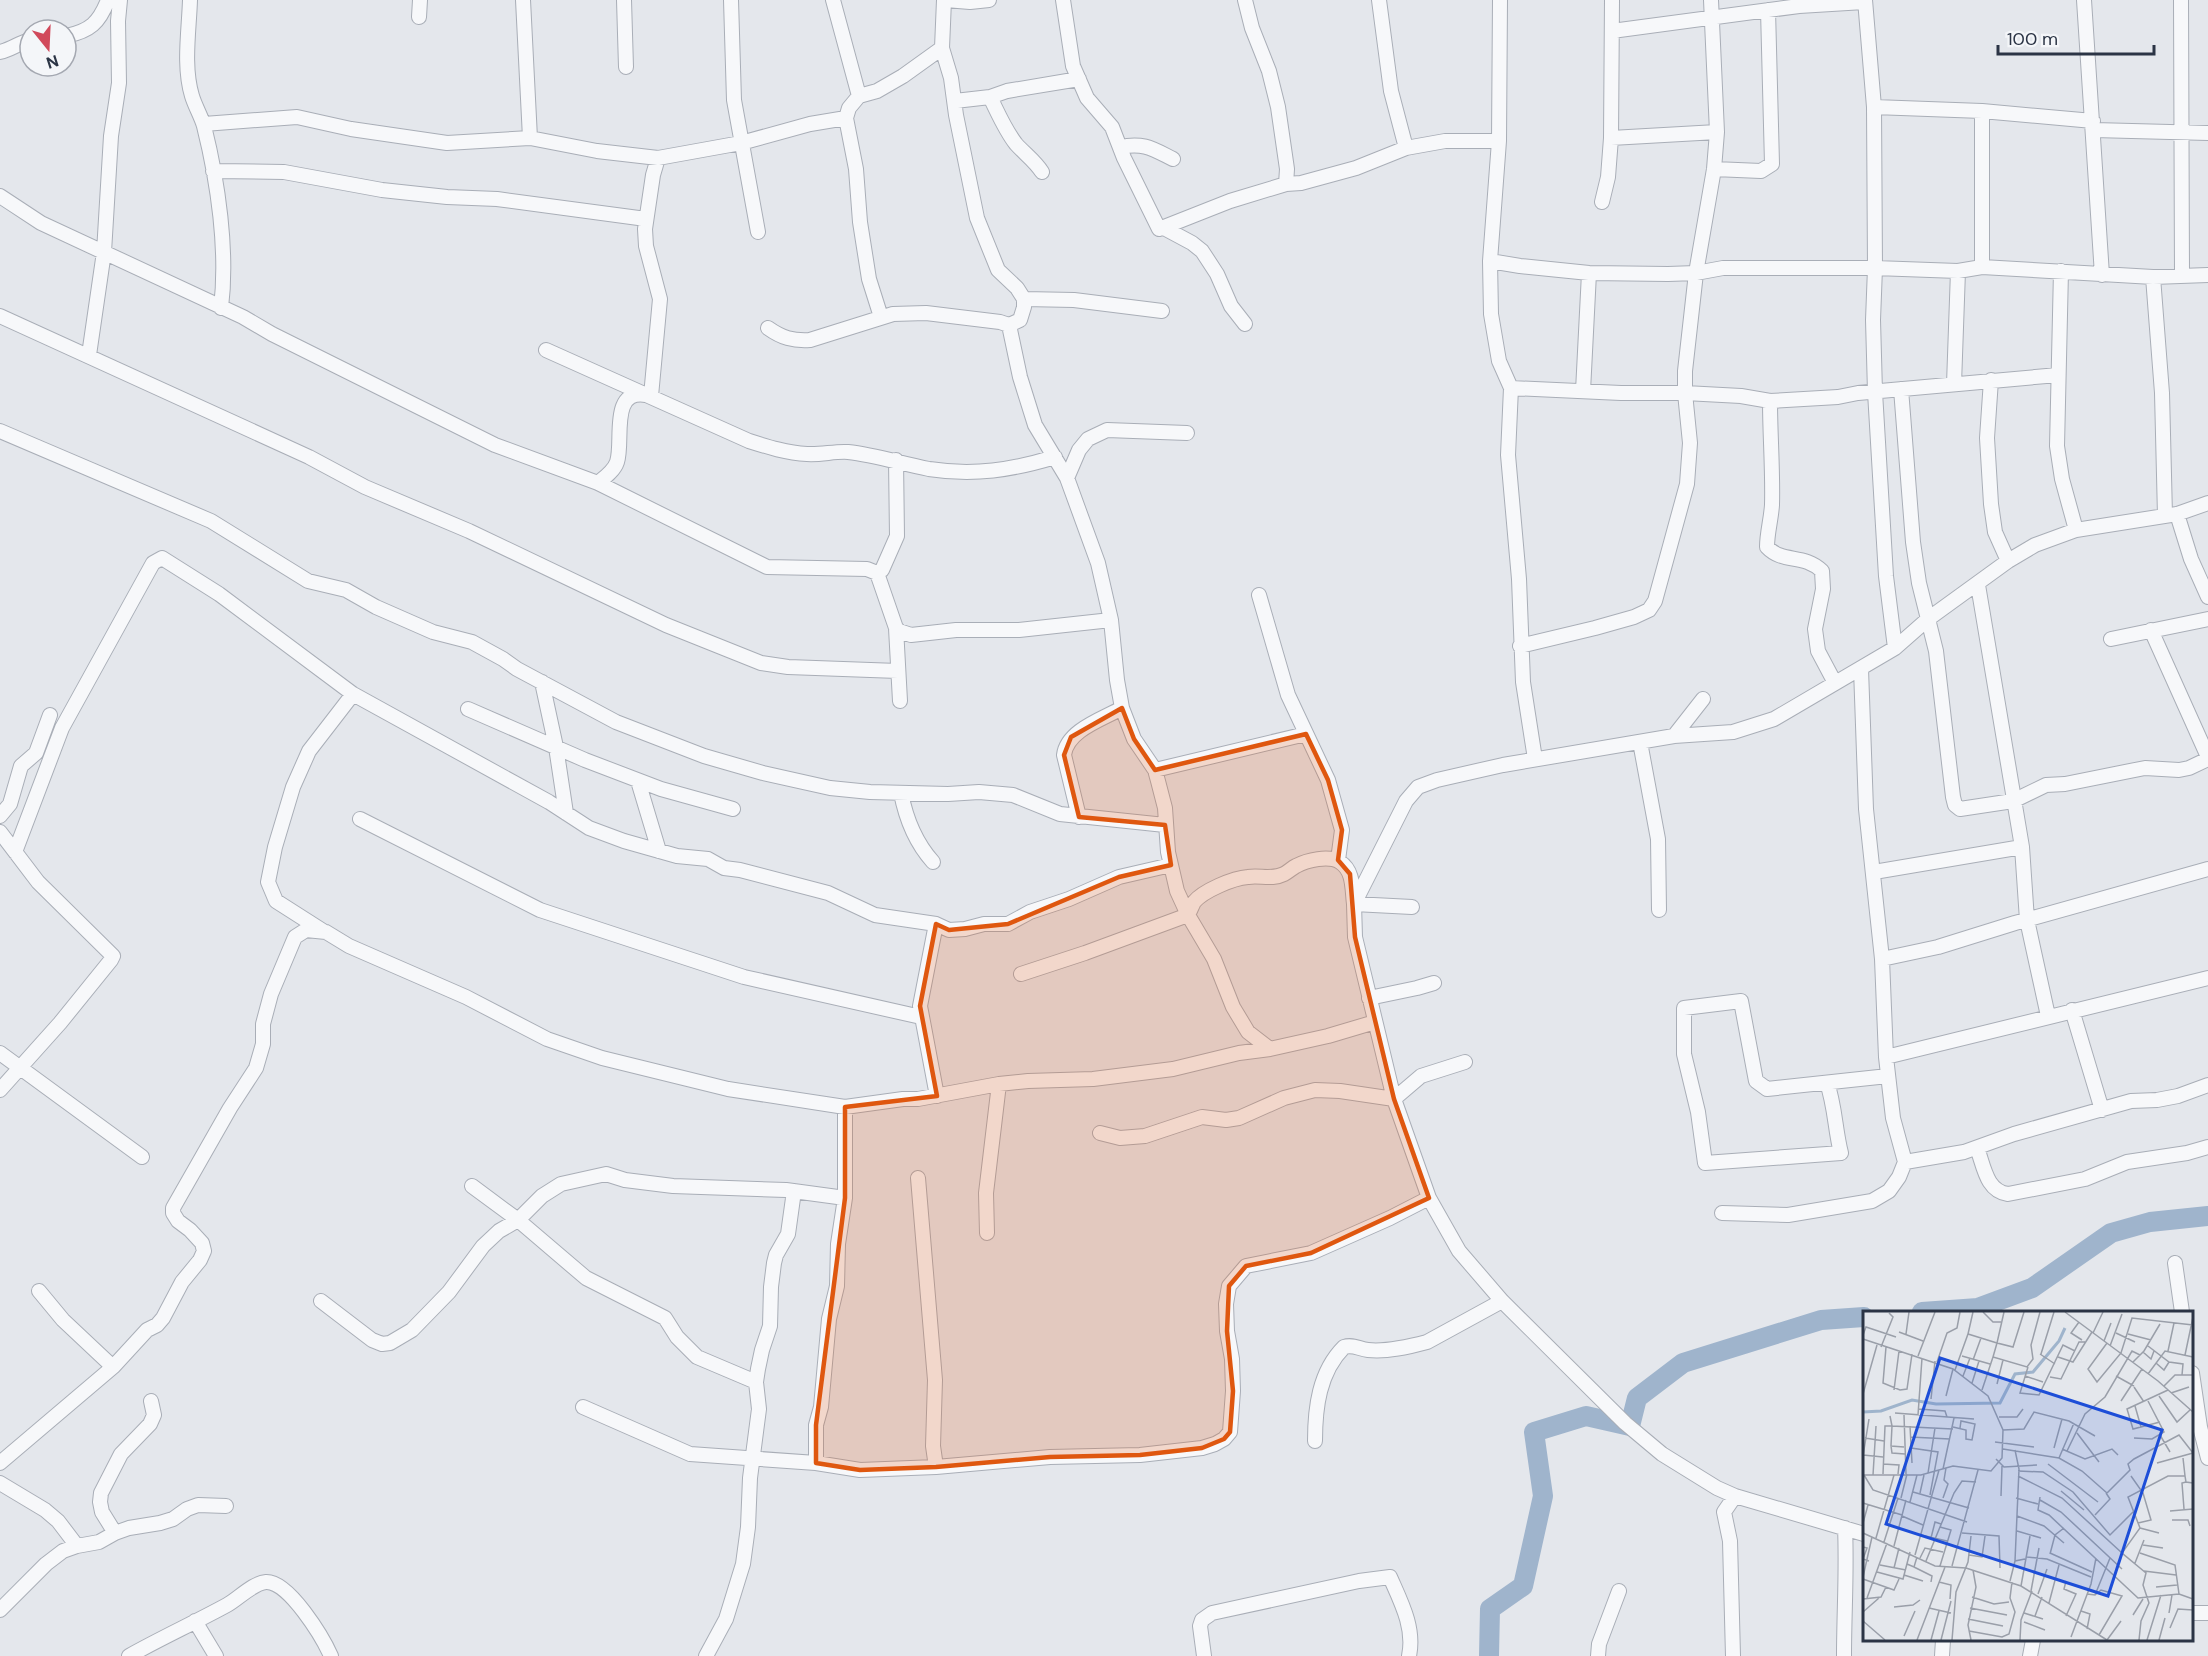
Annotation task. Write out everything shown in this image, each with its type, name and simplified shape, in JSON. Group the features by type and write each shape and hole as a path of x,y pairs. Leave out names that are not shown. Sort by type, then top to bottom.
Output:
{"street":[{"path":"78,33 92,26 100,18 108,0"},
{"path":"89,356 104,252 111,136 120,83 118,21 120,0"},
{"path":"190,0 188,64 192,96 204,124 213,171 224,254 221,308"},
{"path":"419,17 420,0"},
{"path":"524,0 530,138"},
{"path":"624,0 626,67"},
{"path":"730,0 734,100 758,232"},
{"path":"833,0 859,96"},
{"path":"768,328 781,337 798,341 810,340 893,314 926,313 988,320 1009,325 1020,320 1024,300 1017,288 998,270 977,218 951,78 942,48 945,0 970,2 989,0"},
{"path":"1063,0 1073,66 1087,98 1112,127 1159,229 1230,201 1286,184 1301,183 1356,168 1406,148 1445,141 1499,141"},
{"path":"1245,0 1252,28 1269,70 1278,107 1287,169 1286,184"},
{"path":"1379,0 1391,91 1406,148"},
{"path":"1500,0 1499,141 1490,261 1493,337 1499,361 1511,388 1508,455 1519,579 1520,645 1523,682 1535,759"},
{"path":"1602,202 1608,177 1611,138 1612,0"},
{"path":"1520,645 1595,628 1634,616 1648,610 1656,601 1687,484 1690,442 1685,371 1696,273 1714,169 1717,132 1711,0"},
{"path":"2084,0 2102,274"},
{"path":"2181,0 2180,235 2182,275"},
{"path":"1612,31 1768,10 1865,1 1874,107 1875,392 1886,576 1895,648"},
{"path":"1714,169 1761,171 1772,164 1768,10"},
{"path":"0,52 18,43"},
{"path":"881,317 869,279 860,222 856,169 846,118 849,108 859,96 877,91 903,76 942,48"},
{"path":"954,101 990,98 1007,91 1079,79"},
{"path":"990,98 1007,131 1035,161 1042,172"},
{"path":"1874,107 1982,111 2182,134 2208,133"},
{"path":"1982,111 1982,267"},
{"path":"204,124 297,117 351,129 447,143 530,138 556,144 658,158 741,143 810,124 846,118"},
{"path":"1611,138 1717,132"},
{"path":"1120,147 1133,144 1146,145 1173,159"},
{"path":"651,396 660,299 646,246 646,219 658,158"},
{"path":"213,171 284,172 382,190 447,197 497,199 646,219"},
{"path":"0,196 40,223 243,317 272,334 495,445 598,483 766,567 867,569 877,573 896,628 900,701"},
{"path":"1164,228 1202,251 1217,274 1231,306 1245,324"},
{"path":"1490,261 1589,273 1696,273 1722,268 1875,268 1958,271 1982,267 2153,277 2208,275"},
{"path":"1954,384 1958,271"},
{"path":"2061,271 2057,446 2062,479 2076,530"},
{"path":"1583,391 1589,273"},
{"path":"2153,277 2171,515 2208,597"},
{"path":"1024,300 1074,300 1162,311"},
{"path":"0,316 309,457 365,487 469,531 666,625 760,663 788,667 898,671"},
{"path":"1009,325 1020,377 1035,425 1067,478 1098,563 1111,620 1122,708 1134,739 1155,770 1165,808 1165,825 1177,891 1221,975 1233,1007 1248,1032 1270,1049"},
{"path":"546,350 749,441 783,451 807,454 845,452 896,460 928,469 976,472 1020,468 1055,457"},
{"path":"1511,388 1685,393 1770,400 1838,397 2058,375"},
{"path":"1991,380 1987,438 1991,504 1995,532 2008,561"},
{"path":"1901,389 1913,542 1919,583 1936,651 1955,805 1960,809 2013,801 2046,785 2065,784 2145,768 2179,770 2189,768 2208,758 2151,630"},
{"path":"598,483 611,472 617,463 622,405 630,397 640,394 651,396"},
{"path":"1770,400 1772,502 1767,547 1773,554 1801,559 1814,564 1822,571 1823,589 1815,629 1818,651 1835,683"},
{"path":"1067,478 1079,450 1088,439 1107,430 1187,434"},
{"path":"0,431 211,521 308,582 346,590 376,607 433,632 472,642 616,722 704,756 830,788 901,793 979,792 1013,795 1060,814 1165,825"},
{"path":"882,570 897,536 896,460"},
{"path":"1354,904 1406,801 1418,787 1459,775 1535,759 1674,736 1733,732 1774,719 1895,648 1928,619 1978,585 2008,561 2035,545 2076,530 2171,515 2208,503"},
{"path":"15,852 62,728 153,562 162,558 219,594 353,694 589,828 659,851 677,856 708,859 724,868 828,893 875,915 936,924 949,930 984,924 1008,924 1030,912 1069,899 1119,877 1171,865"},
{"path":"1978,585 2022,847 2027,920 2048,1016"},
{"path":"1259,595 1288,695 1328,780 1342,830 1338,860"},
{"path":"2111,639 2208,619"},
{"path":"896,628 899,632 911,635 956,630 1019,630 1111,620"},
{"path":"1722,1213 1788,1215 1872,1201 1889,1191 1899,1177 1905,1162 1893,1118 1886,1057 1882,959 1866,809 1861,669"},
{"path":"542,682 556,747 566,813"},
{"path":"353,694 309,751 297,778 275,847 268,882 276,901 358,950 466,996 548,1039 602,1058 728,1089 845,1107 937,1096 999,1084 1093,1079 1173,1069 1239,1053 1270,1049 1328,1036 1375,1022"},
{"path":"1674,736 1703,699"},
{"path":"1079,817 1064,755 1065,746 1071,737 1122,708"},
{"path":"468,709 638,781 733,809"},
{"path":"0,816 10,804 21,766 36,753 50,715"},
{"path":"1155,770 1306,734"},
{"path":"1640,742 1658,839 1659,910"},
{"path":"638,781 659,851"},
{"path":"901,793 907,817 916,838 933,862"},
{"path":"360,819 540,910 744,977 921,1017"},
{"path":"0,832 38,882 113,956 60,1023 0,1090"},
{"path":"1874,872 2022,847"},
{"path":"1021,975 1188,915 1194,902 1220,885 1248,876 1268,878 1284,874 1310,861 1329,858 1338,860 1350,874 1355,938 1394,1100 1429,1198 1459,1251 1502,1301 1625,1423 1662,1454 1717,1488 1736,1496 1863,1534"},
{"path":"1882,959 1938,947 2208,869"},
{"path":"1354,904 1412,907"},
{"path":"936,924 920,1006 937,1096"},
{"path":"0,1463 113,1367 147,1330 158,1325 182,1282 200,1260 204,1251 202,1243 172,1213 176,1200 256,1068 263,1044 263,1024 271,994 295,937 306,930 326,932"},
{"path":"1886,1057 2208,978"},
{"path":"1369,998 1434,983"},
{"path":"1834,1082 1832,1097 1840,1153 1705,1163 1698,1112 1684,1054 1684,1008 1741,1001 1756,1081 1767,1089 1888,1076"},
{"path":"2072,1010 2102,1110"},
{"path":"0,1053 142,1157"},
{"path":"1394,1100 1421,1076 1465,1062"},
{"path":"987,1233 986,1193 999,1084"},
{"path":"1905,1162 1977,1148 2014,1134 2131,1101 2178,1096 2208,1085"},
{"path":"1100,1132 1120,1138 1145,1136 1202,1118 1226,1120 1239,1118 1284,1098 1315,1090 1340,1091 1394,1100"},
{"path":"816,1463 816,1425 821,1407 829,1319 837,1286 838,1244 845,1198 845,1107"},
{"path":"1977,1148 1991,1186 1999,1193 2008,1194 2085,1179 2127,1162 2187,1153 2208,1147"},
{"path":"321,1301 372,1340 382,1344 390,1343 412,1330 449,1292 483,1246 518,1220 552,1189 572,1181 606,1174 634,1181 673,1186 720,1186 794,1191 845,1198"},
{"path":"918,1178 935,1380 933,1446 936,1467"},
{"path":"472,1186 518,1220 586,1278 665,1318 677,1337 697,1357 756,1382"},
{"path":"706,1656 726,1619 743,1564 759,1409 756,1382 759,1359 770,1326 774,1263 788,1234 794,1191"},
{"path":"584,1407 690,1454 816,1463 860,1470 936,1467 1050,1457 1140,1455 1202,1448 1224,1439 1230,1432 1232,1359 1227,1331 1226,1304 1229,1286 1246,1266 1311,1253 1429,1198"},
{"path":"2175,1263 2182,1311"},
{"path":"39,1291 63,1320 113,1367"},
{"path":"1316,1441 1315,1412 1323,1380 1329,1366 1344,1347 1352,1346 1366,1350 1387,1349 1427,1342 1502,1301"},
{"path":"2193,1377 2204,1426 2208,1458"},
{"path":"115,1533 102,1512 101,1493 121,1454 150,1424 154,1414 151,1401"},
{"path":"0,1483 45,1510 58,1521 77,1546"},
{"path":"1733,1656 1730,1541 1724,1512 1736,1496"},
{"path":"0,1610 57,1555 77,1546 99,1542 129,1528 173,1519 187,1509 198,1505 226,1506"},
{"path":"1844,1656 1847,1563 1845,1528"},
{"path":"1204,1656 1200,1626 1202,1620 1212,1613 1359,1581 1390,1577 1402,1603 1410,1629 1409,1656"},
{"path":"129,1656 228,1605 266,1582 276,1584 304,1612 316,1628 331,1656"},
{"path":"1598,1656 1599,1644 1619,1591"},
{"path":"195,1621 216,1656"},
{"path":"1942,1656 1943,1641"},
{"path":"2030,1656 2033,1641"}],"highlighted area":[{"path":"1122,708 1134,739 1155,770 1306,734 1328,780 1342,830 1338,860 1350,874 1355,937 1394,1099 1429,1198 1311,1253 1246,1266 1229,1286 1227,1331 1233,1391 1230,1432 1224,1439 1202,1448 1140,1455 1050,1457 936,1467 860,1470 816,1463 816,1425 845,1198 845,1107 937,1096 920,1006 936,924 949,930 1008,924 1119,877 1171,865 1165,825 1079,817 1064,755 1071,737"}],"waterway":[{"path":"1936,1311 1978,1308 2032,1288 2111,1233 2150,1222 2208,1216"},
{"path":"1489,1656 1490,1609 1523,1586 1543,1496 1534,1432 1586,1416 1630,1426 1637,1398 1683,1363 1821,1320 1863,1317"}]}
